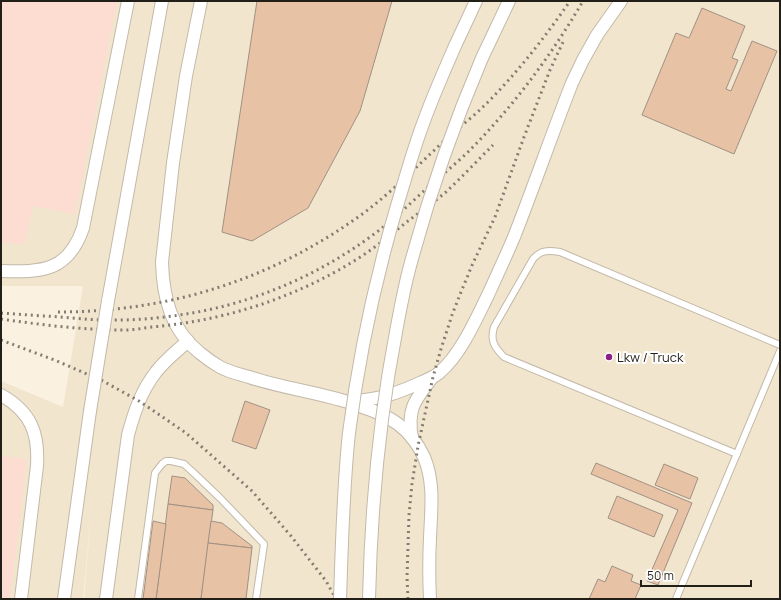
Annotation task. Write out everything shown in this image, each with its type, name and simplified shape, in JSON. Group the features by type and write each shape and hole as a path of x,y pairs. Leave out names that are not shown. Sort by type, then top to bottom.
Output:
{"street":[{"path":"1,271 22,272 52,267 63,260 76,244 82,228 128,1"},
{"path":"64,599 90,411 108,301 162,1"},
{"path":"201,1 186,76 173,164 162,262 162,277 166,302 176,325 188,341 207,359 219,367 258,380 347,401 378,412 391,418 412,438 424,458 430,479 432,496 429,561 430,599"},
{"path":"340,599 344,483 349,440 357,380 378,273 409,164 424,121 455,46 476,1"},
{"path":"369,599 375,473 387,384 399,316 410,268 430,197 460,110 482,58 509,1"},
{"path":"347,401 388,396 403,391 433,377 447,366 465,339 476,318 514,238 572,83 597,35 621,1"},
{"path":"106,599 128,435 135,410 146,387 156,372 188,341"},
{"path":"412,438 410,422 411,413 416,399 433,377"},
{"path":"1,395 14,403 23,412 31,424 36,438 38,451 21,599"}],"lane":[{"path":"737,454 504,357 498,352 492,340 494,326 533,259 537,254 545,251 552,251 560,252 780,345"},
{"path":"676,599 780,350"},
{"path":"138,599 155,473 166,461 171,461 184,464 196,474 264,544 256,599"}],"shaded area":[{"path":"1,1 780,1 780,599 84,599 92,503 83,599 1,599 1,381 63,407 83,286 1,286"},
{"path":"1,1 117,1 75,214 33,206 25,244 1,243"},
{"path":"1,456 27,459 10,599 1,599"}],"building":[{"path":"257,1 392,1 360,111 308,208 252,241 222,232"},
{"path":"702,8 745,26 732,58 738,60 726,89 731,91 752,41 777,51 734,154 642,115 676,33 689,38"},
{"path":"245,401 270,410 256,449 232,441"},
{"path":"596,463 692,503 658,585 647,581 678,510 591,474"},
{"path":"664,464 698,478 690,499 655,485"},
{"path":"172,476 185,478 213,505 213,510 168,504"},
{"path":"617,496 663,515 654,537 608,518"},
{"path":"168,504 213,510 201,599 156,599"},
{"path":"153,521 166,524 156,599 143,599"},
{"path":"211,521 222,523 252,546 252,548 208,543"},
{"path":"208,543 252,548 246,599 201,599"},
{"path":"612,566 633,575 631,581 641,585 635,599 589,599 598,579 605,582"}],"railway":[{"path":"58,312 140,306 180,298 219,287 257,273 294,256 330,236 385,196 487,103 531,54 570,1"},
{"path":"1,313 109,320 174,316 218,308 243,301 316,271 361,244 382,228 467,153 484,136 530,81 558,42 583,1"},
{"path":"408,599 407,577 409,515 412,484 418,446 433,377 452,315 473,263 495,217 550,70 563,42"},
{"path":"1,319 78,328 132,330 203,320 254,307 303,288 326,277 372,249 446,192 493,145"},
{"path":"1,340 57,361 103,381 139,401 186,433 252,491 291,536 326,581 336,599"}],"place":[{"name":"Lkw / Truck","path":"609,357"}]}
